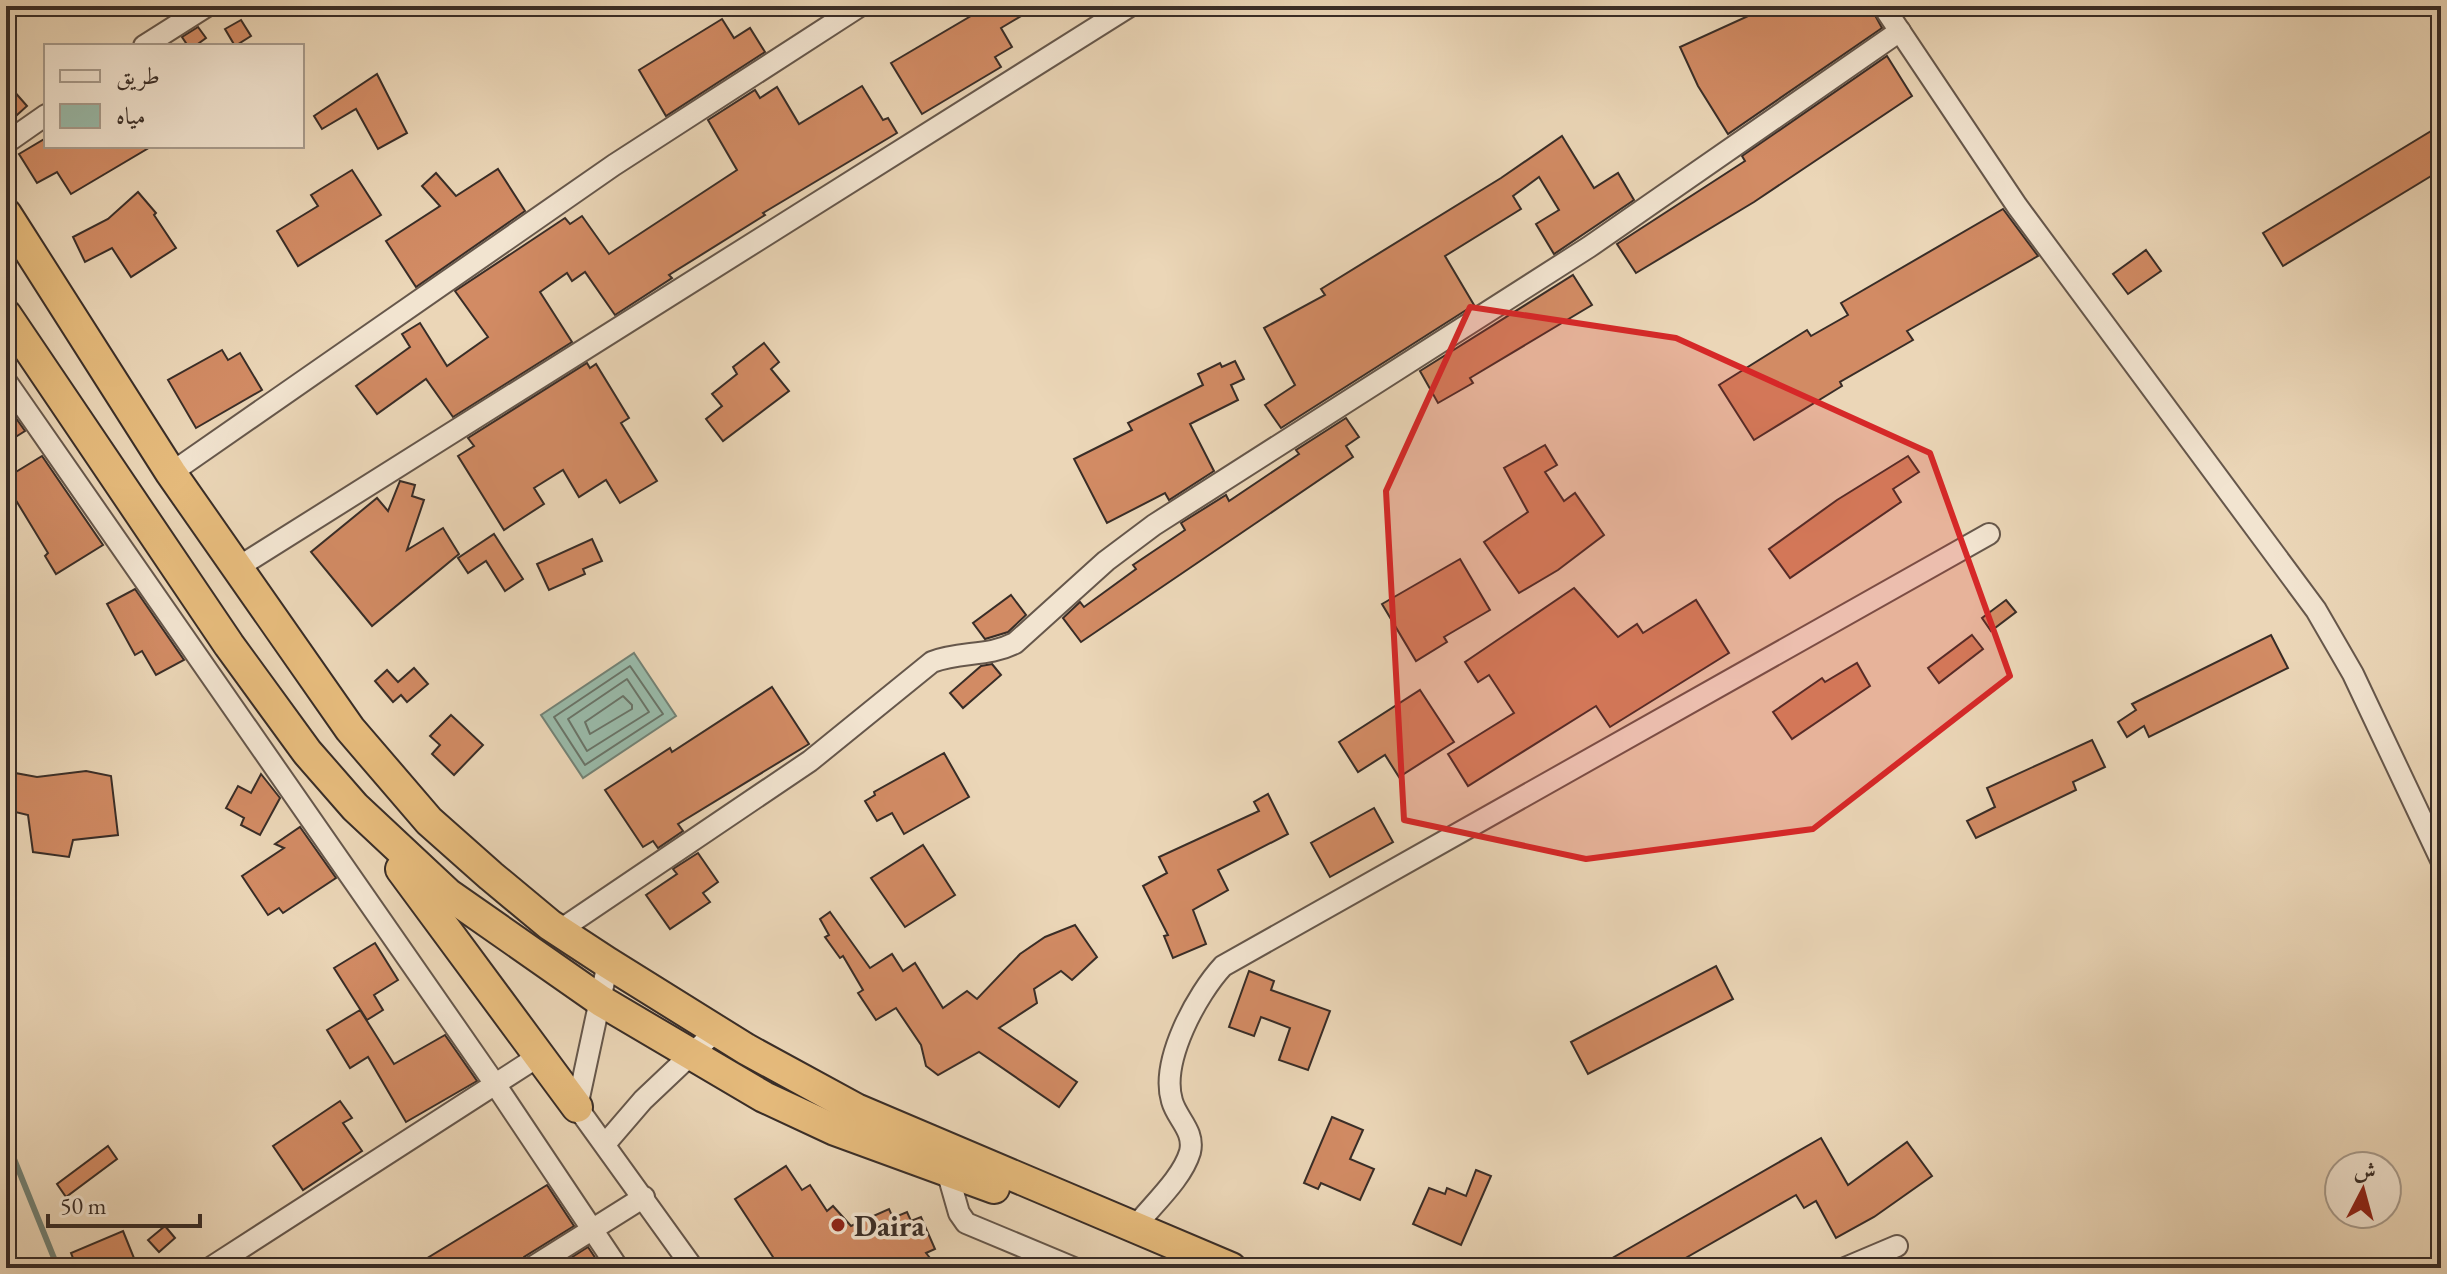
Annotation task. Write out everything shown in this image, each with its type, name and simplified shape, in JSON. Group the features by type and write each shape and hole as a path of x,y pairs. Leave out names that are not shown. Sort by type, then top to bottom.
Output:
{"highway":[{"path":"6,214 171,473 237,568 350,729 429,821 560,930 608,963 717,1030 856,1109 1231,1268"},
{"path":"8,323 229,645 307,752 355,807 577,1107"},
{"path":"355,807 448,894 601,1001 764,1097 835,1130 1213,1268"}],"street":[{"path":"147,44 207,6"},
{"path":"171,473 614,165 860,6"},
{"path":"237,568 1130,6"},
{"path":"1883,6 2017,206 2316,610 2353,674 2441,860"},
{"path":"560,930 810,761 932,662 950,655 997,652 1015,643 1106,561 1154,525 1589,247 1900,31"},
{"path":"6,143 44,116"},
{"path":"6,381 495,1084 618,1268"},
{"path":"1135,1227 1184,1166 1190,1151 1189,1131 1171,1101 1175,1053 1193,1006 1223,966 1989,534"},
{"path":"608,963 577,1107 606,1143 693,1268"},
{"path":"606,1143 643,1100 717,1030"},
{"path":"210,1268 539,1056"},
{"path":"947,1171 959,1213 966,1223 1074,1268"},
{"path":"531,1268 644,1197"},
{"path":"1845,1268 1897,1246"}],"highlighted area":[{"path":"1470,307 1676,338 1930,453 2010,676 1813,829 1586,859 1404,820 1386,491"}],"water":[{"path":"634,653 676,716 583,778 541,715"}],"building":[{"path":"988,6 1038,6 1001,28 1012,47 995,57 1001,67 922,114 891,63"},
{"path":"1770,6 1870,6 1882,28 1728,134 1698,86 1680,47"},
{"path":"722,19 734,38 750,28 765,52 666,116 639,70"},
{"path":"241,20 251,36 234,44 225,29"},
{"path":"198,27 206,38 198,44 187,44 182,37"},
{"path":"1887,56 1912,96 1754,202 1636,273 1617,244 1745,161 1742,156"},
{"path":"377,74 407,133 378,149 356,109 322,129 314,116"},
{"path":"6,82 27,106 6,125"},
{"path":"862,86 883,120 888,118 897,133 763,213 765,215 669,275 672,278 615,315 585,272 572,281 567,273 540,292 572,342 453,417 426,379 377,414 356,386 410,347 402,334 420,323 447,366 488,337 455,291 565,218 570,224 582,216 609,254 737,170 708,120 755,90 760,98 777,87 799,124"},
{"path":"2441,125 2441,170 2283,266 2263,233"},
{"path":"1562,136 1594,188 1618,173 1634,200 1554,254 1536,224 1559,210 1539,177 1513,196 1521,209 1445,256 1474,305 1281,428 1265,405 1295,385 1264,328 1325,295 1321,289 1501,178"},
{"path":"44,139 44,148 149,148 71,194 57,172 37,183 19,154"},
{"path":"498,169 525,211 416,287 386,241 440,206 422,186 436,173 456,196"},
{"path":"352,170 381,215 298,266 277,231 318,206 311,195"},
{"path":"138,192 156,213 154,215 176,248 131,277 112,248 85,262 73,237 108,219"},
{"path":"2003,209 2038,256 1907,331 1913,340 1840,382 1842,386 1754,440 1719,385 1807,330 1811,336 1848,315 1841,303"},
{"path":"2146,250 2161,271 2128,294 2113,274"},
{"path":"1573,275 1592,305 1470,378 1473,383 1438,403 1420,371"},
{"path":"764,343 779,362 771,369 789,391 723,441 706,419 722,406 712,394 737,374 733,367"},
{"path":"222,350 228,360 240,353 262,390 196,428 168,380"},
{"path":"1235,361 1244,379 1231,385 1238,400 1190,424 1214,471 1169,500 1165,493 1107,523 1074,459 1132,430 1128,423 1203,385 1198,374 1220,363 1222,367"},
{"path":"587,363 590,368 596,364 629,418 621,423 657,481 620,503 606,480 579,497 563,470 534,488 544,504 504,530 458,456 474,446 468,438"},
{"path":"6,404 25,431 6,443"},
{"path":"1346,418 1359,437 1346,446 1353,457 1081,642 1063,618 1080,602 1084,607 1136,569 1133,565 1185,530 1181,523 1226,495 1229,501 1299,454 1296,450"},
{"path":"1545,445 1557,465 1545,472 1564,501 1575,493 1604,535 1558,570 1519,593 1484,542 1528,512 1504,468"},
{"path":"42,456 103,545 56,574 45,556 48,553 6,484 6,478"},
{"path":"1908,456 1919,472 1893,489 1901,502 1790,578 1769,549 1837,500"},
{"path":"400,481 415,485 412,496 424,500 407,550 443,528 459,554 372,626 311,552 377,498 388,511"},
{"path":"494,534 523,579 505,591 486,561 468,573 458,558"},
{"path":"592,539 602,561 583,569 585,574 549,590 537,564"},
{"path":"1460,559 1490,610 1444,637 1447,642 1416,661 1382,604"},
{"path":"1574,588 1618,637 1637,624 1643,633 1696,600 1729,653 1610,727 1596,706 1468,786 1448,754 1514,713 1489,675 1478,682 1465,662"},
{"path":"135,589 184,660 156,675 142,651 135,655 107,604"},
{"path":"1011,595 1026,615 1008,632 985,639 973,623"},
{"path":"2006,600 2016,612 1991,631 1982,618"},
{"path":"1972,635 1983,649 1939,683 1928,668"},
{"path":"2271,635 2288,668 2149,737 2144,726 2127,737 2118,722 2136,710 2132,704"},
{"path":"1857,663 1870,686 1792,739 1773,712 1822,678 1825,682"},
{"path":"992,664 1001,675 963,708 950,693 981,666"},
{"path":"414,668 428,684 407,702 401,695 393,702 375,681 387,670 398,682"},
{"path":"772,687 809,744 678,824 683,831 658,848 653,841 643,847 605,790 670,748 672,752"},
{"path":"1420,690 1454,742 1399,777 1385,755 1358,772 1339,742"},
{"path":"451,715 483,745 454,775 432,754 440,745 430,736"},
{"path":"2092,740 2105,767 2073,782 2076,790 1976,838 1967,821 1995,807 1987,788"},
{"path":"944,753 969,797 904,834 892,813 877,821 865,801 875,795 874,792"},
{"path":"86,771 111,776 118,835 73,840 69,857 33,852 28,815 7,810 15,773 37,777"},
{"path":"261,774 280,798 260,835 241,825 244,818 226,808 238,786 251,793"},
{"path":"1268,794 1288,834 1218,870 1228,890 1193,910 1206,944 1173,958 1164,936 1168,935 1143,886 1167,873 1159,857 1259,811 1254,802"},
{"path":"1374,808 1393,842 1330,877 1311,843"},
{"path":"300,827 336,878 283,913 279,908 268,915 242,876 284,848 275,844"},
{"path":"923,845 955,895 905,927 871,878"},
{"path":"698,853 718,882 703,893 710,902 670,929 646,895 677,874 673,869"},
{"path":"830,912 870,968 892,954 903,971 915,963 943,1008 967,991 977,999 1020,954 1045,937 1075,925 1097,957 1072,980 1061,971 1034,989 1037,1003 999,1028 1077,1082 1059,1107 979,1052 938,1075 926,1066 921,1045 896,1008 876,1020 858,993 863,990 843,956 840,958 825,937 829,935 820,919"},
{"path":"375,943 398,980 374,995 383,1010 367,1020 334,968"},
{"path":"1716,966 1733,999 1588,1074 1571,1042"},
{"path":"1249,971 1274,981 1271,990 1330,1011 1308,1070 1279,1060 1290,1028 1261,1017 1254,1036 1229,1027"},
{"path":"360,1010 394,1064 445,1035 477,1081 406,1122 368,1057 350,1068 327,1030"},
{"path":"340,1101 352,1118 343,1123 362,1151 303,1190 273,1146"},
{"path":"1332,1117 1363,1130 1350,1159 1374,1169 1360,1200 1321,1183 1318,1189 1304,1183"},
{"path":"1821,1138 1848,1185 1907,1142 1932,1176 1874,1217 1836,1238 1816,1201 1804,1208 1796,1195 1668,1268 1595,1268"},
{"path":"108,1146 117,1159 66,1197 57,1184"},
{"name":"Daira","path":"786,1166 802,1190 810,1185 827,1211 833,1206 851,1226 889,1209 893,1218 907,1212 911,1221 921,1217 935,1249 926,1253 938,1268 760,1268 773,1257 735,1199"},
{"path":"1476,1170 1491,1176 1461,1245 1413,1224 1429,1188 1445,1194 1447,1188 1466,1196"},
{"path":"547,1185 574,1226 524,1257 518,1268 411,1268"},
{"path":"165,1226 175,1238 159,1252 148,1240"},
{"path":"123,1231 138,1268 77,1268 71,1253"},
{"path":"588,1247 602,1268 555,1268"}],"waterway":[{"path":"6,1139 58,1268"}],"place":[{"name":"Daira","path":"838,1225"}]}
